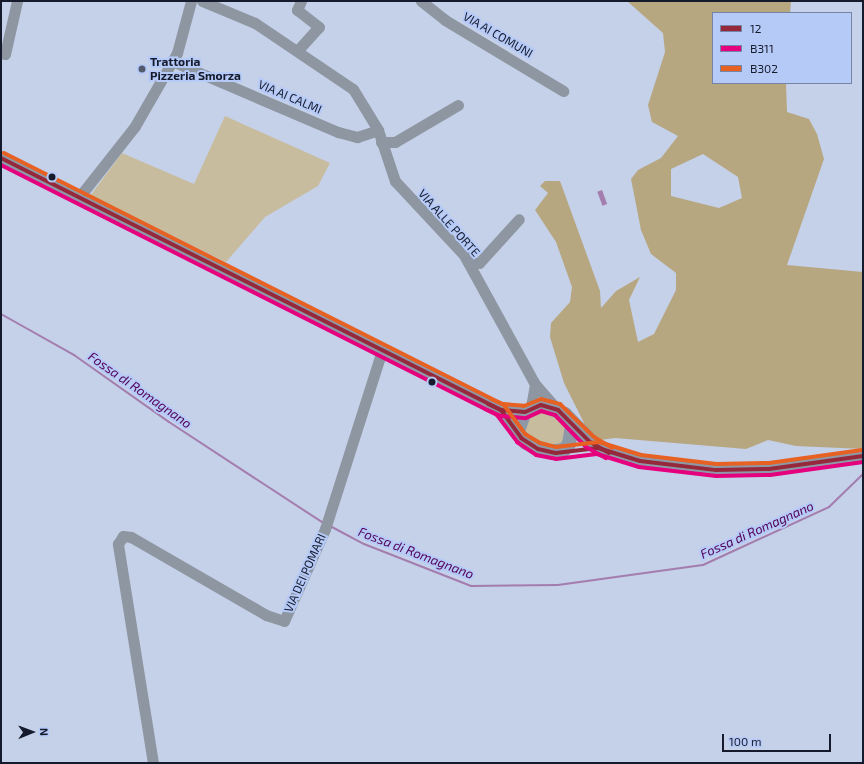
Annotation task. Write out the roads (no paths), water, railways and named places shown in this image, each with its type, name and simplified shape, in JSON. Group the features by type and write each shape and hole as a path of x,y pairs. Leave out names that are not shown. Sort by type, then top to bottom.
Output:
{"main road":[{"path":"1,158 80,196 500,410 518,431 521,438 538,449 556,453 564,450 598,448 640,461 716,470 769,469 863,456"},
{"path":"500,410 528,409 541,405 558,410 598,448"},
{"path":"518,431 528,409"},
{"path":"564,450 572,437 572,424"}],"street":[{"path":"1,53 5,54 17,1"},
{"path":"80,196 132,133 172,61 190,1"},
{"name":"VIA ALLE PORTE","path":"202,1 255,23 298,50 353,89 378,130 395,181 468,262 536,384 558,410"},
{"path":"298,50 319,27 297,10 301,1"},
{"name":"VIA AI COMUNI","path":"422,1 445,20 563,91"},
{"name":"VIA AI CALMI","path":"172,61 338,132 357,137 378,130"},
{"path":"381,142 395,142 458,106"},
{"path":"468,262 479,263 519,219"},
{"name":"VIA DEI POMARI","path":"153,763 118,544 123,536 131,537 266,615 284,621 325,529 382,350"},
{"path":"528,409 536,384"}],"waterway":[{"name":"Fossa di Romagnano","path":"1,314 74,355 169,422 322,522"},
{"name":"Fossa di Romagnano","path":"330,526 364,544 471,586 558,585 703,565 829,507 863,474"}],"place":[{"name":"Trattoria Pizzeria Smorza","path":"142,69"}]}
